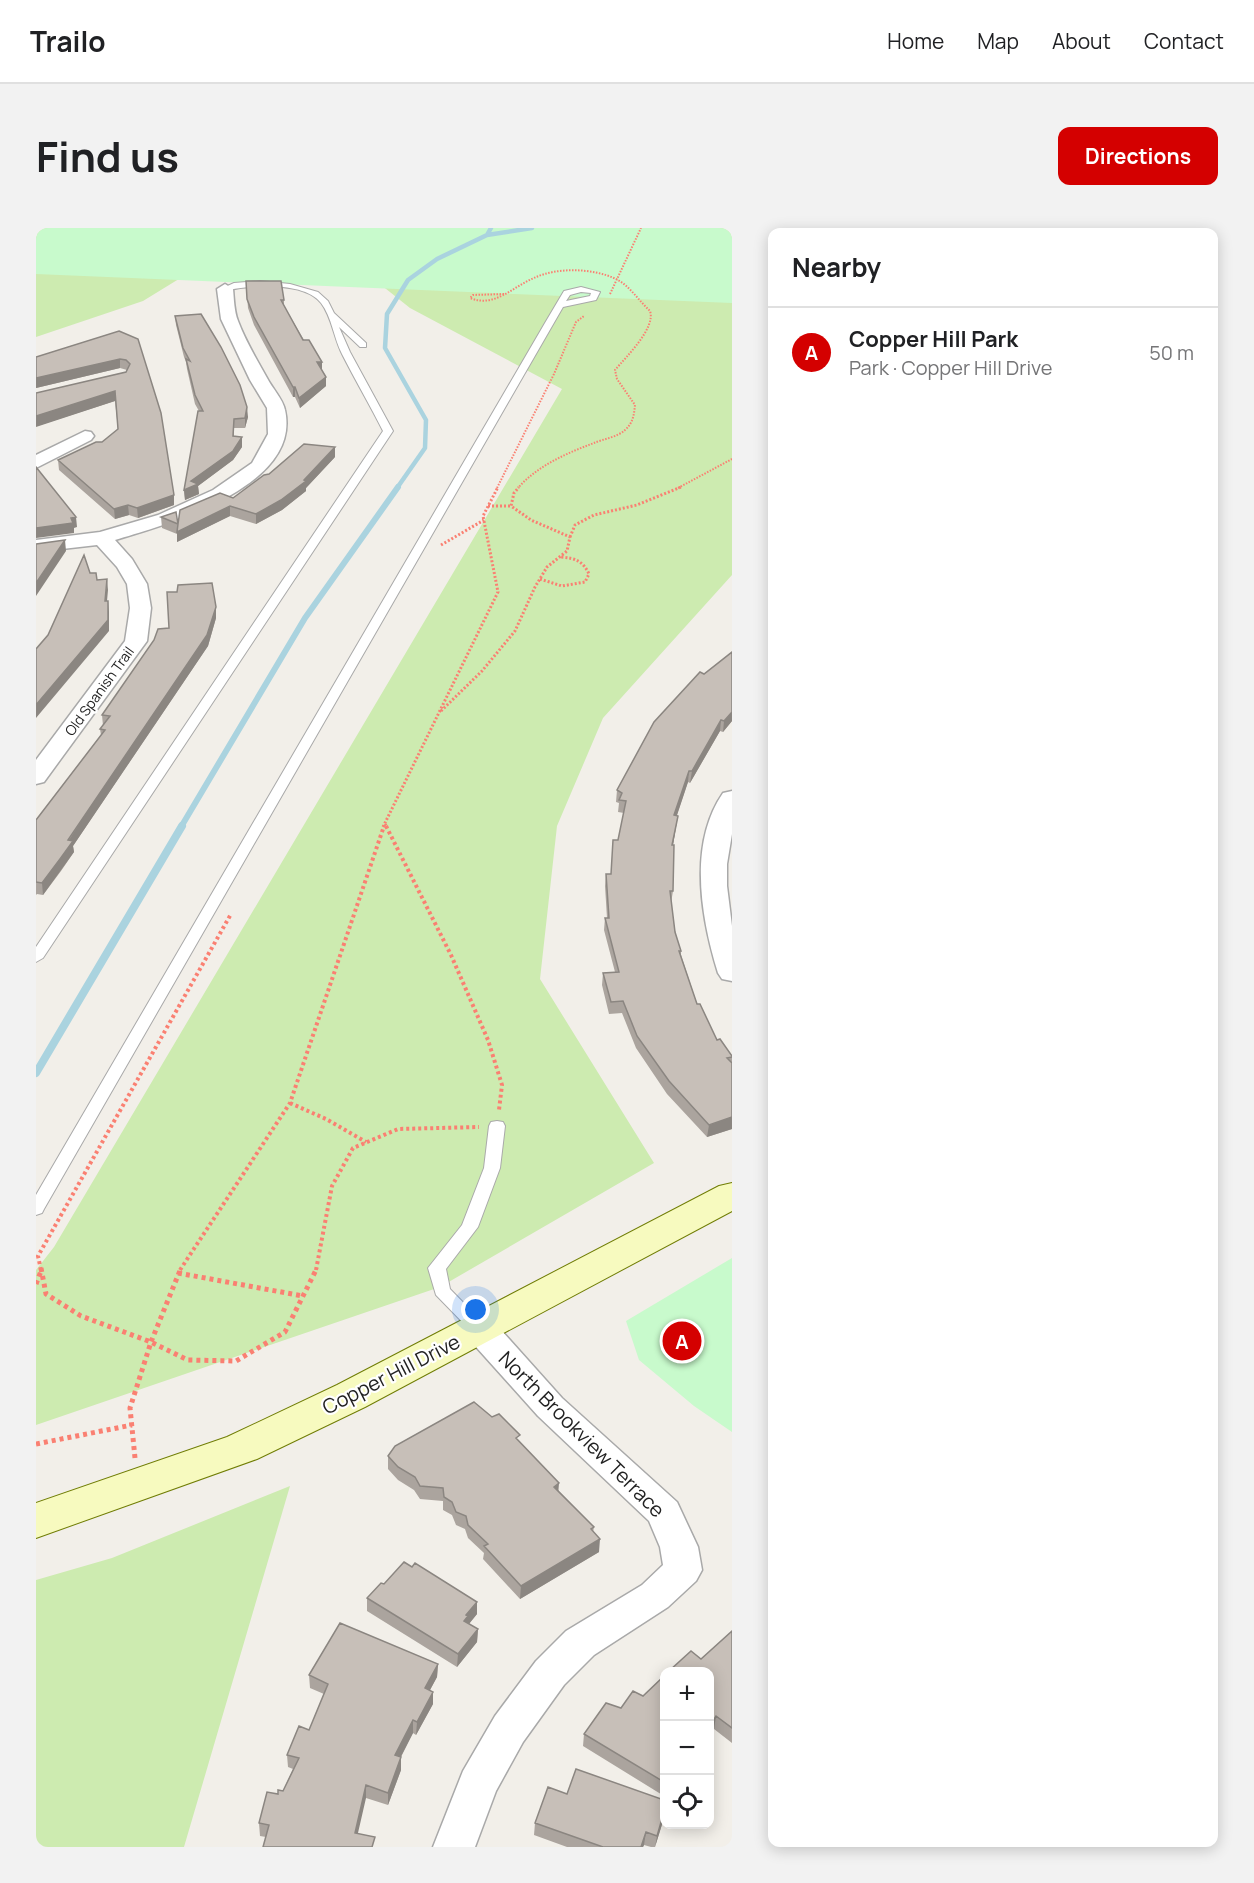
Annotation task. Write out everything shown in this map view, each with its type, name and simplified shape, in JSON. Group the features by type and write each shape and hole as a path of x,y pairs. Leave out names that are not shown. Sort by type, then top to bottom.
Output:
{"main road":[{"name":"Copper Hill Drive","path":"36,1521 242,1448 351,1396 732,1195"}],"street":[{"path":"36,546 102,538 165,519 220,494 260,466 277,434 276,408 259,380 229,319 225,289"},
{"path":"36,462 85,436"},
{"name":"Old Spanish Trail","path":"36,777 136,641 141,614 141,592 130,569 102,538"},
{"path":"732,798 717,845 712,889 726,940 732,973"},
{"name":"North Brookview Terrace","path":"454,1847 478,1784 509,1729 550,1673 580,1643 655,1596 683,1569 679,1547 664,1512 550,1407 480,1329"}],"lane":[{"path":"36,958 388,431 339,340 324,301 317,293 305,288 258,284 233,284 225,289"},
{"path":"36,1209 560,305"},
{"path":"329,312 336,316 363,345"},
{"path":"480,1329 442,1291 436,1268 470,1227 492,1168 497,1126"}],"path":[{"path":"606,297 613,291 631,246 641,228"},
{"path":"504,294 473,295 470,298 476,302 486,302 504,294 533,277 564,272 602,275 618,280 650,310 652,317 648,329 615,370 617,379 635,405 633,420 622,432 571,451 525,480 514,493 511,506"},
{"path":"137,1486 130,1408 151,1342 178,1273 290,1103 385,824 498,592 483,516 554,374 576,322 591,310"},
{"path":"438,714 482,671 515,631 547,567 567,551 575,525 594,515 636,505 675,490 732,459"},
{"path":"488,506 511,506 522,516 570,537"},
{"path":"438,547 484,520"},
{"path":"540,579 554,585 571,587 585,582 589,574 586,565 576,558 560,556"},
{"path":"233,909 39,1256 46,1294 81,1316 151,1342 188,1360 236,1361 285,1332 318,1266 332,1186 352,1148 398,1129 497,1126 502,1085 488,1040 451,955 385,824"},
{"path":"290,1103 326,1119 367,1142"},
{"path":"36,1284 41,1270"},
{"path":"178,1273 303,1296"},
{"path":"36,1444 132,1425"}],"green space":[{"path":"36,228 732,228 732,575 603,718 557,826 540,979 654,1163 440,1287 36,1425 36,1270 54,1247 562,389 410,308 356,265 187,274 143,301 36,337"},
{"path":"36,228 732,228 732,303 36,274"},
{"path":"732,1258 732,1432 694,1406 639,1360 626,1321"},
{"path":"290,1486 184,1847 36,1847 36,1580 112,1558"}],"building":[{"path":"246,281 281,281 284,300 281,300 303,340 309,340 322,362 317,362 326,377 299,398 295,387 254,317 247,299"},
{"path":"201,314 240,385 247,407 245,418 234,419 233,436 242,437 233,451 191,481 198,484 184,490 198,411 203,411 195,395 186,359 190,361 183,348 175,316"},
{"path":"119,331 138,339 161,413 174,495 137,508 128,505 114,509 58,460 96,442 102,442 118,429 115,391 36,416 36,393 126,372 130,364 120,359 36,378 36,357"},
{"path":"304,444 335,447 304,480 306,481 281,500 256,514 230,506 177,532 180,510 220,493 233,498 264,475 269,474"},
{"path":"36,467 76,517 71,518 73,523 36,528"},
{"path":"176,512 178,524 161,517"},
{"path":"65,540 36,583 36,544"},
{"path":"84,555 90,573 96,573 97,580 107,579 105,601 108,601 108,620 36,705 36,649 48,635"},
{"path":"212,583 216,607 207,635 68,840 73,841 42,883 36,882 36,820 105,730 100,729 110,716 102,715 154,640 158,629 169,628 167,592 177,592 178,585"},
{"path":"732,652 732,712 724,721 721,720 692,771 689,771 674,815 678,816 672,845 674,845 673,891 670,891 675,932 681,951 679,951 697,1004 700,1004 717,1040 720,1039 732,1056 727,1058 732,1063 732,1117 709,1125 669,1081 637,1036 623,1001 611,1002 603,973 619,972 605,918 609,918 606,874 611,874 613,840 618,840 626,801 619,800 622,793 617,790 654,722 700,672 704,674"},
{"path":"474,1402 492,1417 499,1414 520,1435 516,1438 559,1483 554,1487 594,1527 591,1529 600,1539 521,1586 484,1546 488,1544 468,1525 466,1516 456,1512 452,1502 444,1497 443,1488 420,1486 415,1477 398,1467 388,1456 395,1446"},
{"path":"404,1562 412,1567 415,1563 477,1602 464,1621 478,1629 458,1654 367,1598 381,1583 384,1584"},
{"path":"340,1623 438,1664 425,1688 433,1692 417,1722 413,1720 395,1755 401,1757 388,1793 366,1785 355,1833 375,1837 372,1847 263,1847 269,1825 259,1823 267,1792 278,1794 278,1790 283,1791 299,1758 287,1755 299,1726 309,1730 328,1684 309,1675"},
{"path":"732,1631 732,1728 716,1716 714,1719 714,1667 673,1667 691,1651 701,1659"},
{"path":"660,1680 660,1780 584,1734 606,1703 621,1708 633,1691 643,1696"},
{"path":"576,1769 660,1799 660,1826 657,1836 646,1832 641,1847 603,1847 535,1823 548,1787 567,1794"}],"waterway":[{"path":"487,235 491,228"},
{"path":"487,235 532,228"},
{"path":"397,488 425,448 426,420 385,348 387,314 408,280 437,259 487,235"},
{"path":"181,827 305,618 398,487"},
{"path":"36,1073 182,826"}],"place":[{"name":"Copper Hill Park","path":"682,1341"}]}
